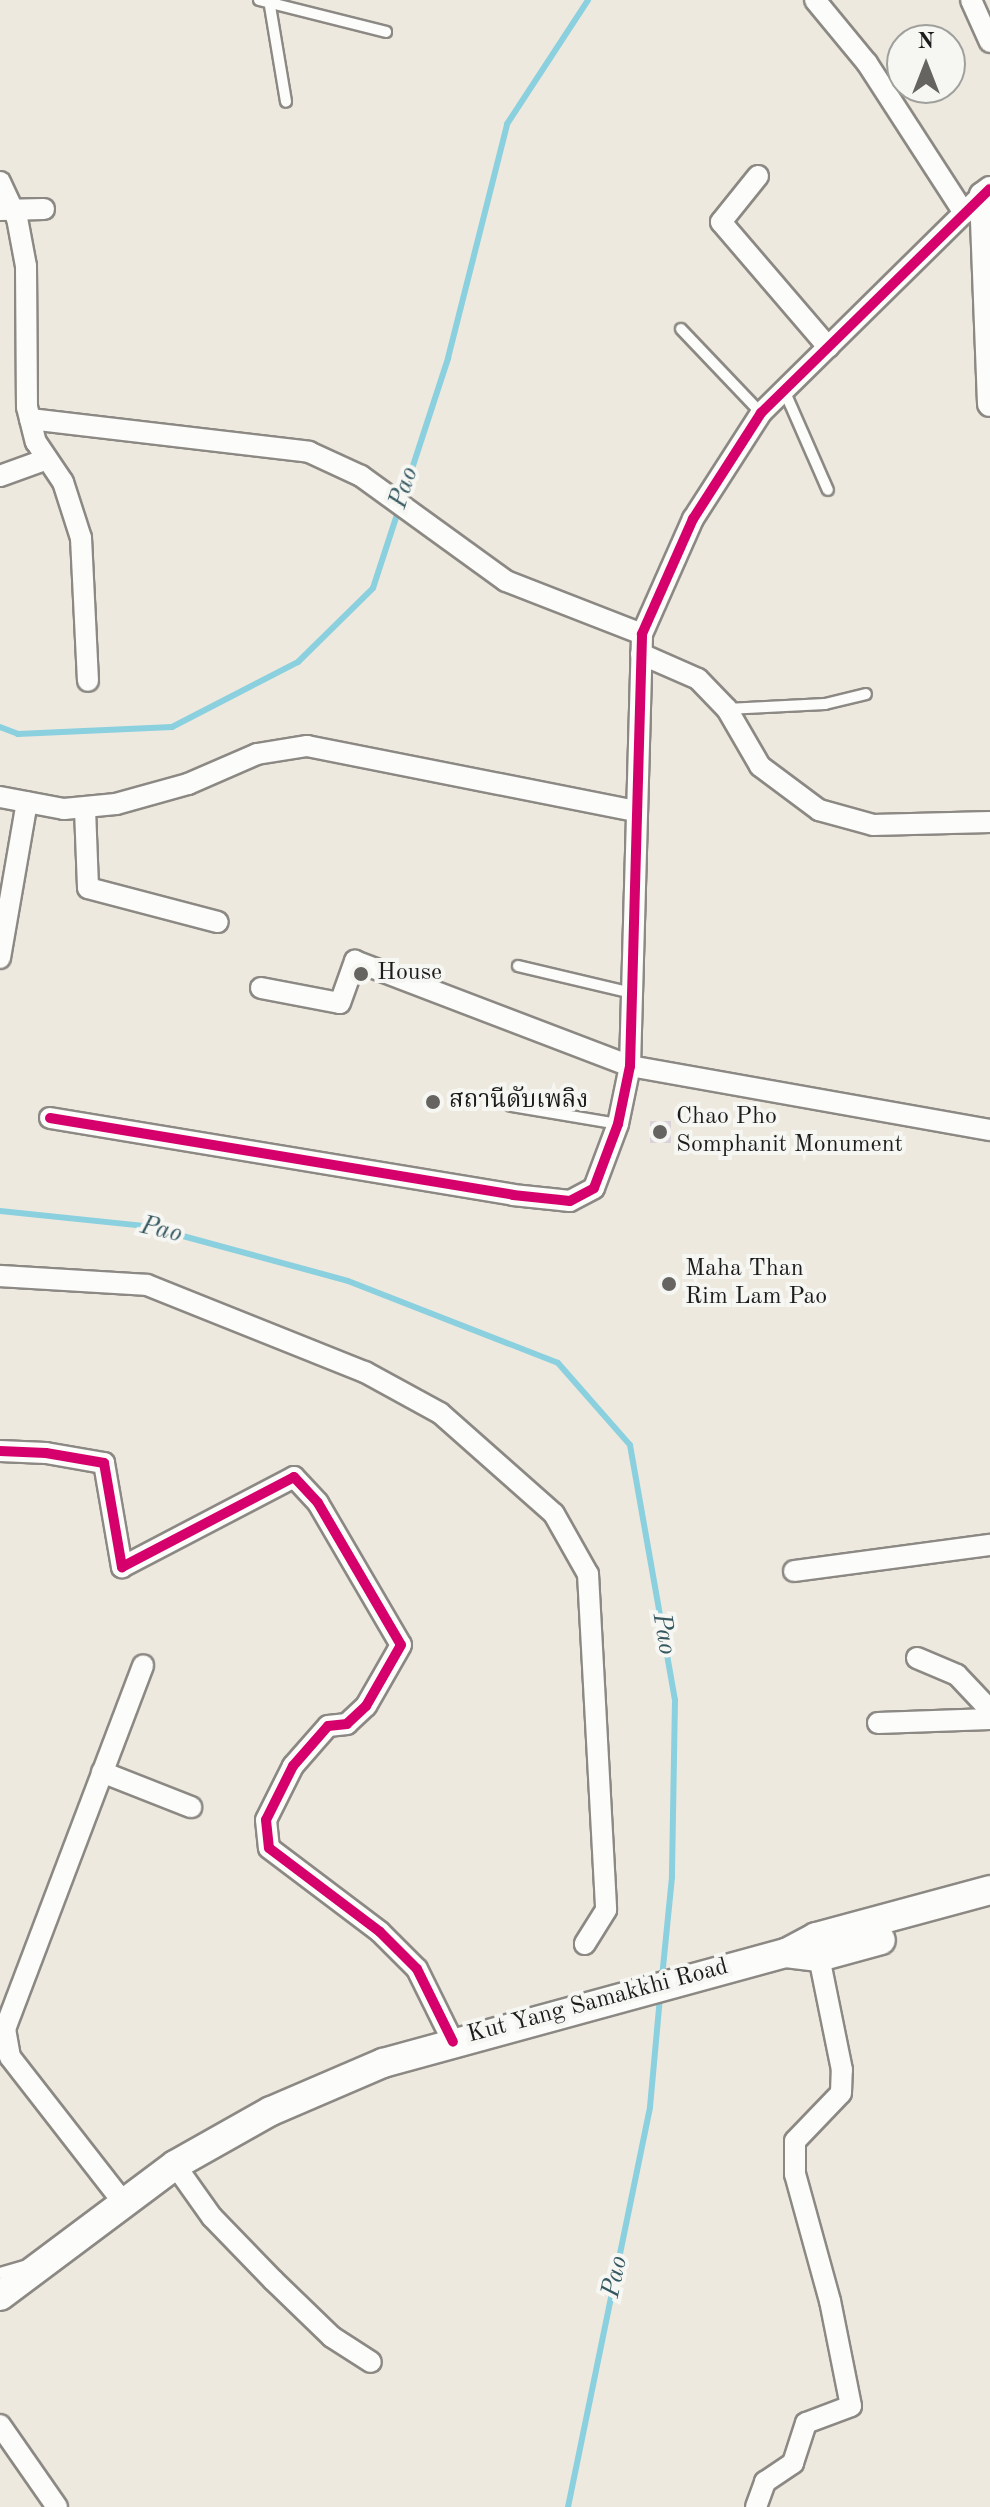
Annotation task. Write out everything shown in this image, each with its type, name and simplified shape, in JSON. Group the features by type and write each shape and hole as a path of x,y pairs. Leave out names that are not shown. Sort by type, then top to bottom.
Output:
{"main road":[{"name":"Kut Yang Samakkhi Road","path":"0,2296 175,2165 271,2111 383,2063 588,2003 786,1953 816,1937 990,1890"},
{"name":"Kut Yang Samakkhi Road","path":"786,1953 819,1957 990,1911"}],"street":[{"path":"815,0 867,63 964,213"},
{"path":"971,0 990,42"},
{"path":"758,176 721,222 828,347"},
{"path":"0,182 26,266 30,419 47,459 63,482 81,538 88,681"},
{"path":"50,1118 570,1201 594,1188 618,1124 630,1066 641,644 693,519 761,413 783,387 986,192"},
{"path":"986,192 990,404"},
{"path":"6,209 44,209"},
{"path":"30,419 309,452 361,476 506,581 641,644 698,679 727,709 760,766 819,810 873,825 990,822"},
{"path":"0,476 47,459"},
{"path":"0,797 85,809 188,784 257,754 307,746 635,811"},
{"path":"0,958 27,802"},
{"path":"85,809 88,888 218,922"},
{"path":"261,988 340,1003 355,961 630,1066 990,1130"},
{"path":"0,1276 160,1288 365,1372 440,1413 554,1514 588,1574 606,1910 585,1944"},
{"path":"0,1451 46,1453 104,1463 122,1567 294,1477 318,1503 401,1645 366,1706 347,1724 328,1726 293,1766 266,1820 269,1848 380,1932 417,1969 453,2042"},
{"path":"794,1571 990,1545"},
{"path":"917,1658 957,1675 990,1710"},
{"path":"123,2202 10,2057 5,2029 143,1665"},
{"path":"878,1723 990,1719"},
{"path":"102,1772 191,1807"},
{"path":"756,2507 765,2482 793,2463 806,2423 851,2406 830,2301 795,2174 795,2141 841,2093 842,2070 819,1957"},
{"path":"175,2165 212,2217 273,2280 332,2337 371,2362"},
{"path":"0,2425 57,2507"}],"lane":[{"path":"259,0 270,6 386,32"},
{"path":"270,6 286,102"},
{"path":"681,329 761,413"},
{"path":"783,387 828,490"},
{"path":"727,709 825,704 866,694"},
{"path":"518,966 632,993"},
{"path":"511,1106 618,1124"},
{"path":"0,2273 49,2259"}],"building":[{"name":"Chao Pho Somphanit Monument","path":"650,1121 671,1121 671,1143 650,1143"}],"waterway":[{"name":"Pao","path":"0,727 18,734 172,727 298,662 373,588 448,358 507,124 588,0"},
{"name":"Pao","path":"0,1211 146,1226 348,1281 558,1363 630,1445 675,1700 672,1877 662,1978"},
{"name":"Pao","path":"568,2507 650,2107 660,1998"}],"cycle path":[{"path":"50,1118 513,1195 570,1201 594,1188 618,1124 630,1066 642,634 693,519 761,413 990,189"},
{"path":"0,1451 46,1453 104,1463 122,1567 294,1477 318,1503 401,1645 366,1706 347,1724 328,1726 293,1766 266,1820 269,1848 380,1932 417,1969 453,2042"}],"place":[{"name":"House","path":"361,974"},
{"name":"สถานีดับเพลิง","path":"433,1102"},
{"name":"Chao Pho Somphanit Monument","path":"660,1132"},
{"name":"Maha Than Rim Lam Pao","path":"669,1284"}]}
